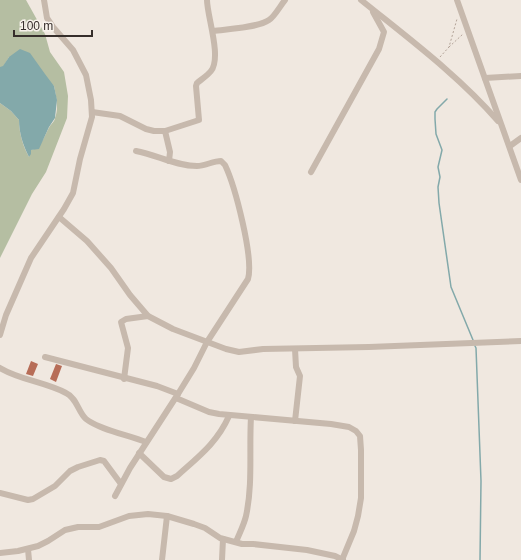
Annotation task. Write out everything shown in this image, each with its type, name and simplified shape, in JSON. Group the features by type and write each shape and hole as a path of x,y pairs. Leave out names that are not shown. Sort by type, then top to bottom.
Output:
{"street":[{"path":"0,335 6,315 31,258 59,217 73,193 92,112 86,75 73,50 52,27 48,18 44,0"},
{"path":"92,112 101,112 120,116 146,129 165,131 198,120 196,86 197,83 212,70 214,62 213,31 207,0"},
{"path":"213,31 261,24 270,20 285,0"},
{"path":"361,0 469,90 500,124"},
{"path":"457,0 521,180"},
{"path":"311,172 379,49 384,32 372,9"},
{"path":"485,78 521,76"},
{"path":"165,131 169,147 169,161"},
{"path":"510,146 521,138"},
{"path":"115,496 146,442 194,368 207,342 248,279 250,265 242,219 228,172 225,165 221,161 196,166 169,161 136,151"},
{"path":"59,217 87,240 148,316 173,329 234,352 263,349 470,344 521,341"},
{"path":"124,379 128,348 121,322 126,319 148,316"},
{"path":"295,348 296,367 300,376 295,421"},
{"path":"0,553 28,549 48,541 65,530 78,527 99,527 138,514 167,516 205,528 223,539 242,544 308,550 335,556 342,560 354,531 361,498 361,450 360,436 356,431 349,427 331,424 229,416 209,412 157,386 124,379 45,357"},
{"path":"0,368 9,373 65,392 72,397 86,418 105,428 146,442"},
{"path":"139,454 164,477 172,479 215,441 224,428 229,416"},
{"path":"236,542 246,515 250,490 251,417"},
{"path":"0,493 28,500 33,499 55,486 75,468 100,460 104,461 121,484"},
{"path":"162,560 167,516"},
{"path":"222,560 223,539"},
{"path":"28,549 29,560"}],"path":[{"path":"449,47 457,18"},
{"path":"436,62 468,29"}],"green space":[{"path":"0,0 26,0 45,34 50,52 64,72 68,96 67,118 46,172 32,194 0,258 0,103 11,111 19,120 22,139 29,157 31,150 35,149 41,144 54,120 57,106 54,86 9,57 3,67 0,67"}],"water":[{"path":"20,49 30,53 54,86 57,100 55,118 49,127 39,149 31,150 29,157 22,139 19,120 11,111 0,103 0,67 3,66 9,57"}],"building":[{"path":"31,361 38,364 33,376 26,374"},
{"path":"56,364 62,366 56,382 50,379"}],"waterway":[{"path":"447,99 435,112 436,134 442,150 438,167 440,177 438,187 439,203 451,287 473,340"},
{"path":"475,346 481,481 480,560"}]}
